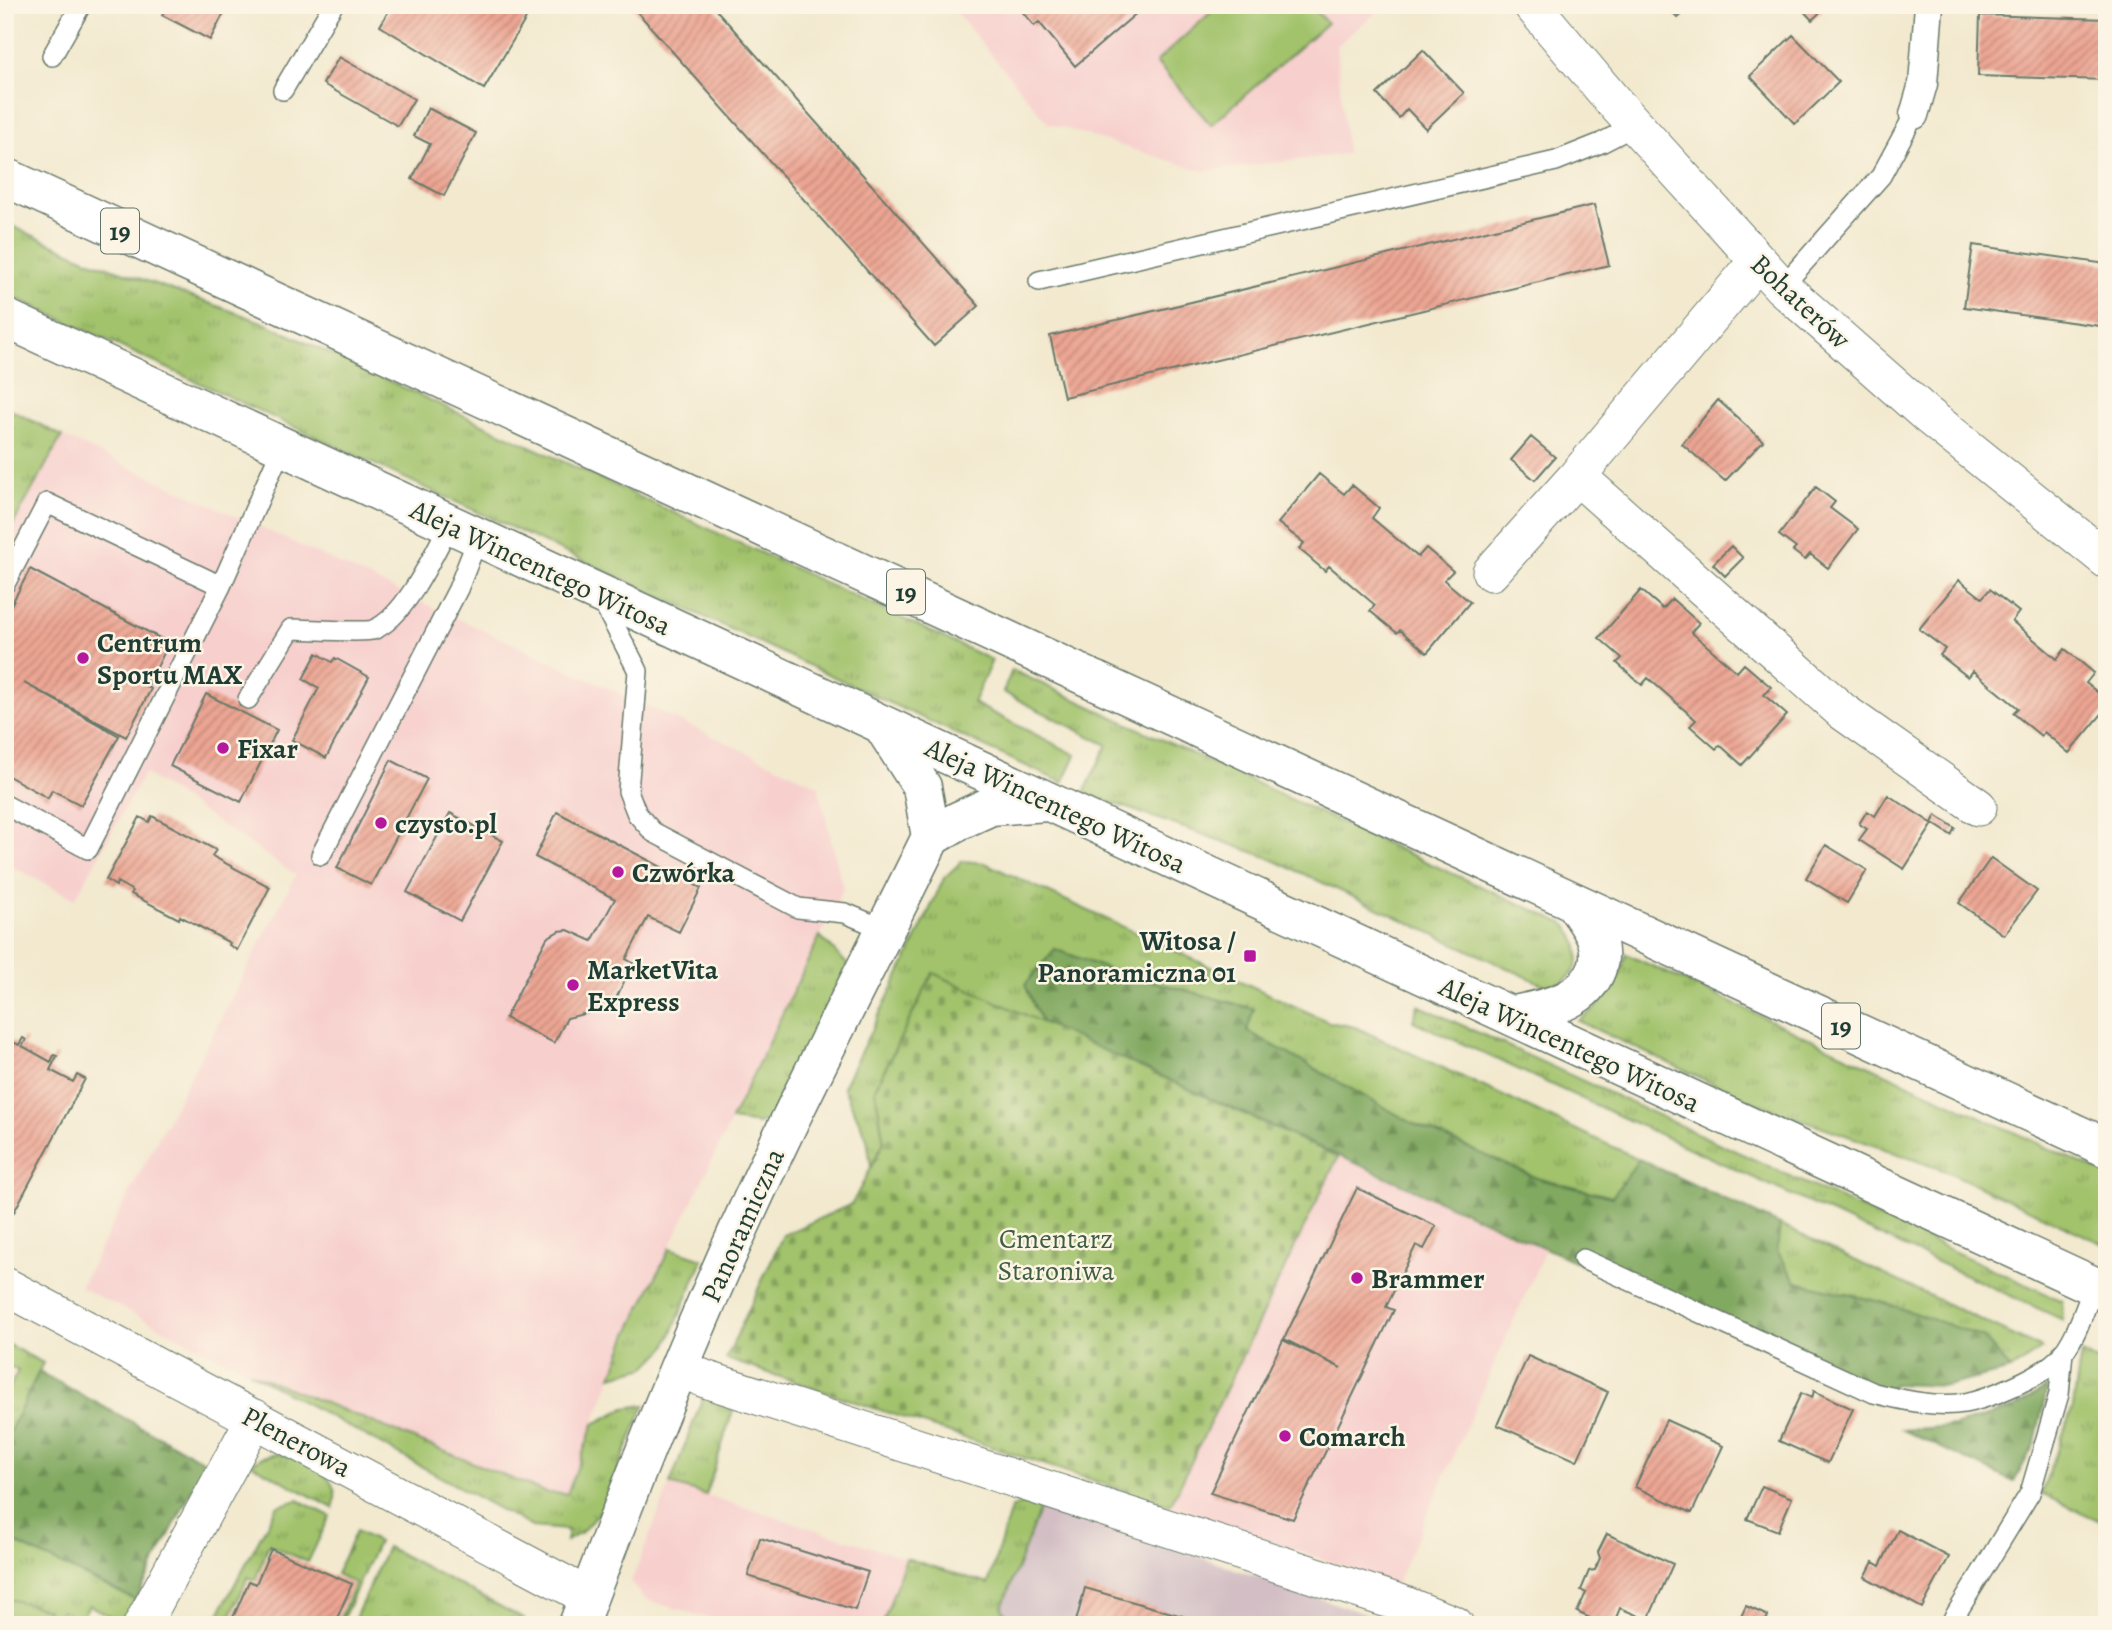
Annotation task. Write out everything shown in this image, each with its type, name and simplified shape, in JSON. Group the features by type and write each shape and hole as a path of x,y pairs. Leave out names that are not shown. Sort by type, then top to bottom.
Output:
{"main road":[{"name":"19","path":"5,177 2107,1149"},
{"name":"Aleja Wincentego Witosa","path":"5,318 2100,1289"},
{"path":"883,726 922,787 931,837 991,806 1048,802"},
{"name":"Panoramiczna","path":"583,1611 679,1368 778,1144 931,837"},
{"path":"1511,1016 1561,1003 1580,993 1593,978 1600,959 1598,942 1575,904"}],"street":[{"name":"Bohaterów","path":"1532,5 1634,125 1782,287 1926,414 2107,559"},
{"path":"1914,115 1923,84 1929,5"},
{"path":"1491,572 1577,477 1757,262"},
{"path":"1577,477 1842,711 1978,807"},
{"name":"Plenerowa","path":"5,1286 255,1418 583,1611"},
{"path":"679,1368 705,1379 1397,1602 1455,1625"},
{"path":"142,1625 255,1418"}],"lane":[{"path":"52,55 81,5"},
{"path":"283,90 332,5"},
{"path":"1782,287 1881,176 1914,115"},
{"path":"1040,281 1556,161 1601,143 1634,125"},
{"path":"5,805 88,849 220,586 282,447"},
{"path":"5,584 47,503 220,586"},
{"path":"248,699 291,629 373,630 398,611 424,574 464,531"},
{"path":"321,855 458,589 464,531"},
{"path":"597,592 638,671 628,791 637,814 653,832 798,908 845,913 886,930"},
{"path":"1583,1259 1874,1393 1912,1402 1965,1403 2021,1384 2056,1360 2063,1352 2100,1289"},
{"path":"1952,1619 2030,1493 2059,1394 2063,1352"}],"shaded area":[{"path":"950,5 1385,5 1336,46 1347,154 1203,171 1048,123"},
{"path":"62,436 818,785 843,889 628,1334 567,1494 547,1493 249,1372 80,1287 296,875 144,773 75,899 5,863 5,539"},
{"path":"1338,1157 1546,1248 1396,1585 1170,1506"},
{"path":"670,1484 906,1558 882,1625 732,1625 644,1599 631,1582"},
{"path":"1042,1503 1383,1620 1381,1625 1019,1625 1008,1620 1002,1608"}],"green space":[{"path":"1219,5 1311,5 1327,23 1211,125 1156,62"},
{"path":"5,223 88,260 262,322 992,660 973,703 1076,755 1063,783 5,293"},
{"path":"5,407 62,436 5,539"},
{"path":"1012,670 1565,924 1573,934 1579,954 1573,972 1566,979 1544,985 1267,857 1084,793 1107,745 1003,692"},
{"path":"962,861 985,863 1329,1022 1355,1027 1639,1159 1612,1197 1539,1179 1414,1124 1246,1030 1254,1009 1107,969 1055,949 1025,985 1042,1023 933,973 875,1089 884,1142 871,1167 867,1138 843,1087 944,878"},
{"path":"820,936 848,965 769,1120 758,1124 731,1120"},
{"path":"1055,949 1107,969 1254,1009 1247,1031 1414,1124 1539,1179 1612,1197 1639,1159 1780,1225 1777,1251 1796,1282 1885,1303 1983,1337 2011,1370 1946,1386 1894,1384 1878,1397 1042,1023 1025,985"},
{"path":"1626,954 2107,1175 2107,1246 1951,1173 1748,1100 1578,1021 1595,1008 1615,984"},
{"name":"Cmentarz Staroniwa","path":"933,973 1338,1157 1170,1506 726,1359 783,1235 852,1204 884,1142 875,1089"},
{"path":"1418,1005 2062,1301 2063,1320 1413,1021"},
{"path":"1780,1225 2042,1349 2011,1370 1983,1337 1885,1303 1796,1282 1777,1251"},
{"path":"670,1248 703,1259 666,1347 646,1367 612,1376 628,1334"},
{"path":"5,1343 43,1363 5,1441 5,1396 18,1371 5,1364"},
{"path":"2081,1353 2107,1366 2107,1524 2041,1494 2073,1407"},
{"path":"39,1372 206,1462 136,1600 5,1538 5,1441"},
{"path":"249,1372 547,1493 567,1494 594,1424 625,1408 645,1405 601,1510 581,1533 566,1541 568,1530 532,1527"},
{"path":"2047,1387 2035,1443 2014,1482 1903,1430 1954,1426 2014,1408"},
{"path":"703,1397 733,1410 706,1495 670,1484"},
{"path":"278,1454 310,1464 319,1470 333,1487 333,1508 251,1464 262,1457"},
{"path":"298,1500 330,1516 308,1562 269,1545 255,1580 248,1577 228,1621 236,1625 213,1625 277,1506"},
{"path":"1022,1503 1042,1503 1002,1608 1008,1620 1019,1625 882,1625 906,1558 988,1584 1011,1509"},
{"path":"356,1531 378,1542 340,1625 337,1625 355,1583 336,1574"},
{"path":"5,1538 136,1600 124,1624 89,1605 81,1620 62,1610 54,1625 5,1625"},
{"path":"387,1547 524,1619 526,1625 401,1625 382,1618 378,1625 352,1625"},
{"path":"5,1598 47,1609 43,1625 5,1625"}],"building":[{"path":"167,5 228,5 210,40 162,15"},
{"path":"392,5 534,5 484,89 380,26"},
{"path":"631,5 712,5 979,306 934,346"},
{"path":"1017,5 1146,5 1075,66 1039,22 1034,26"},
{"path":"1666,5 1693,5 1678,18"},
{"path":"1828,5 1812,20 1800,7"},
{"path":"1980,15 2107,19 2107,80 1978,76"},
{"path":"1793,35 1839,82 1795,124 1750,76"},
{"path":"1423,50 1464,93 1426,129 1407,109 1399,118 1377,94"},
{"path":"339,57 414,99 398,126 323,84"},
{"path":"428,108 476,133 444,196 412,179 430,144 414,136"},
{"path":"1594,205 1609,265 1064,397 1050,336"},
{"path":"1973,245 2107,264 2107,327 1964,307"},
{"path":"1718,400 1763,441 1725,481 1682,444"},
{"path":"1531,437 1555,457 1535,480 1511,460"},
{"path":"1319,474 1344,494 1352,485 1379,508 1372,518 1418,557 1426,548 1453,571 1444,580 1470,602 1427,653 1400,630 1397,633 1370,611 1375,605 1329,566 1325,571 1299,549 1304,543 1278,523"},
{"path":"1816,487 1835,502 1830,508 1858,529 1828,568 1810,554 1805,560 1793,551 1796,548 1779,535"},
{"path":"1731,546 1743,558 1725,576 1713,564"},
{"name":"Centrum Sportu MAX","path":"30,569 169,643 147,687 151,689 126,737 24,683 119,736 81,805 52,790 48,798 5,774 5,607 9,609"},
{"path":"1959,580 1982,598 1990,589 2019,612 2012,621 2057,659 2065,649 2094,673 2086,683 2107,700 2107,708 2069,753 2044,732 2041,736 2013,713 2018,708 1973,671 1968,677 1940,655 1945,649 1919,629"},
{"path":"1641,590 1663,609 1672,599 1699,623 1691,632 1737,672 1744,664 1771,687 1764,695 1787,715 1742,765 1720,745 1716,749 1690,726 1696,720 1648,678 1642,685 1617,663 1622,658 1599,638"},
{"path":"317,653 332,662 335,658 369,677 326,758 292,740 319,688 303,679"},
{"name":"Fixar","path":"206,694 277,730 241,802 170,766"},
{"name":"czysto.pl","path":"391,760 427,779 371,885 337,868"},
{"path":"1888,795 1933,824 1904,869 1859,840 1867,829 1859,824 1867,811 1875,816"},
{"path":"557,812 701,888 679,932 648,917 626,959 633,963 612,1007 567,1018 554,1043 505,1018 547,938 559,931 568,930 592,941 615,899 535,857"},
{"path":"450,813 503,841 460,921 407,892"},
{"path":"1936,815 1955,828 1951,835 1932,823"},
{"path":"152,816 216,850 212,856 270,887 237,950 229,945 230,943 180,916 179,919 131,894 133,891 117,882 116,886 106,880 140,817 149,822"},
{"path":"1826,845 1867,870 1847,903 1806,878"},
{"path":"1991,858 2037,891 2004,935 1959,903"},
{"path":"5,1038 19,1045 23,1038 26,1040 22,1046 51,1062 54,1055 57,1056 50,1070 73,1082 77,1075 85,1079 14,1212 6,1208 10,1202 5,1199"},
{"path":"1357,1188 1436,1226 1424,1249 1416,1245 1386,1307 1394,1310 1293,1519 1210,1493 1283,1340 1341,1368 1284,1339"},
{"path":"1528,1356 1608,1392 1577,1461 1497,1425"},
{"path":"1814,1391 1853,1409 1828,1463 1779,1441 1801,1393 1812,1398"},
{"path":"1666,1420 1723,1446 1692,1513 1635,1487"},
{"path":"1762,1486 1792,1498 1778,1531 1747,1519"},
{"path":"1898,1530 1949,1557 1922,1608 1865,1577 1873,1562 1880,1566"},
{"path":"1607,1534 1673,1564 1648,1620 1620,1608 1613,1625 1605,1625 1577,1612 1586,1593 1581,1590 1589,1571 1595,1570 1600,1558 1598,1552"},
{"path":"760,1538 868,1572 855,1610 748,1576"},
{"path":"271,1549 352,1584 334,1625 243,1625 232,1620 249,1581 256,1584"},
{"path":"1085,1588 1210,1624 1210,1625 1075,1625"},
{"path":"1746,1606 1768,1616 1765,1623 1770,1625 1737,1625"}],"place":[{"name":"Centrum Sportu MAX","path":"83,658"},
{"name":"Fixar","path":"223,748"},
{"name":"czysto.pl","path":"381,823"},
{"name":"Czwórka","path":"618,872"},
{"name":"Witosa / Panoramiczna 01","path":"1250,956"},
{"name":"MarketVita Express","path":"573,985"},
{"name":"Brammer","path":"1357,1278"},
{"name":"Comarch","path":"1285,1436"}]}
